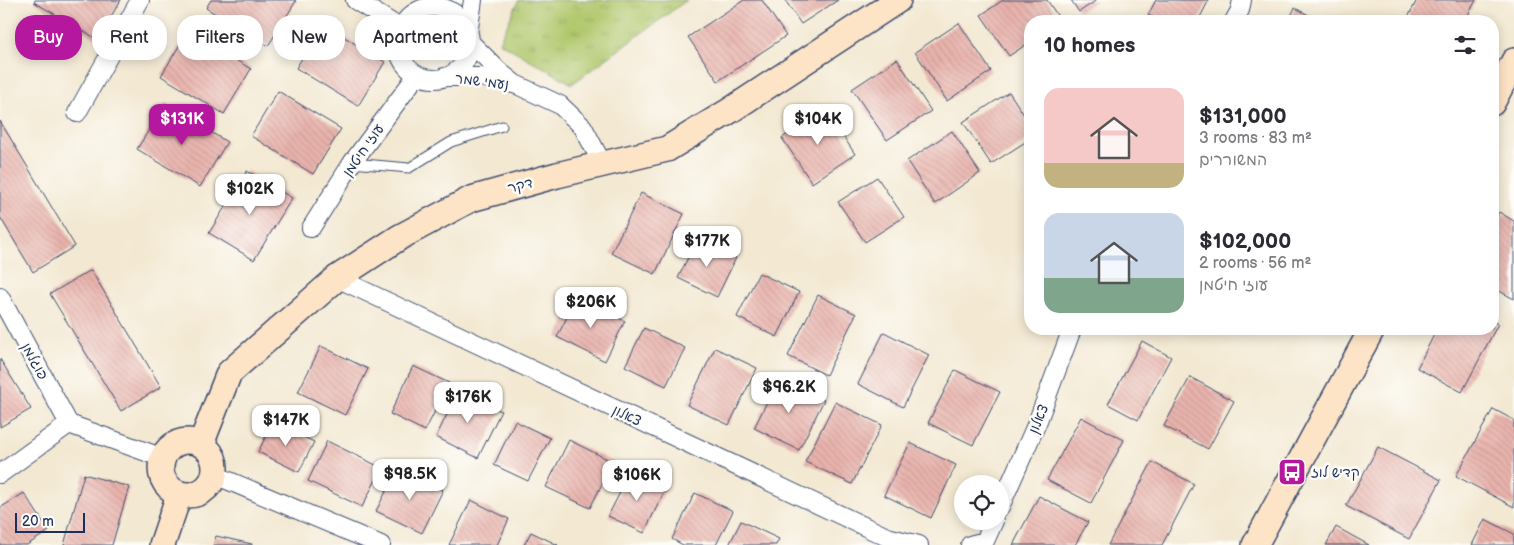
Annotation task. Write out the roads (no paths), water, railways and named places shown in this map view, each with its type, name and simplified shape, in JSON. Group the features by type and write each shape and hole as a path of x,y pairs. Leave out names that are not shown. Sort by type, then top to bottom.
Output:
{"street":[{"path":"77,113 140,0"},
{"path":"354,0 379,15"},
{"path":"472,15 474,0"},
{"name":"דקר","path":"201,444 229,373 337,278 400,237 471,199 557,175 667,149 731,110 898,0"},
{"path":"1237,15 1242,0"},
{"path":"411,15 417,11 438,4 441,8 455,15"},
{"name":"נעמי שמר","path":"476,45 500,72 520,86 560,105 583,127 603,165"},
{"path":"402,60 408,69 417,75 428,78 444,77 451,74 464,60"},
{"path":"1499,90 1514,61"},
{"name":"עוזי חיטמן","path":"311,228 352,163 417,75"},
{"name":"נעמי שמר","path":"444,77 481,77 520,86"},
{"name":"צאלון","path":"337,278 887,538 919,545"},
{"name":"פוגלמן","path":"0,297 69,424"},
{"name":"צאלון","path":"1009,487 1037,423 1070,335"},
{"path":"1255,545 1369,335"},
{"path":"0,474 69,424 163,458"},
{"path":"192,441 201,444 213,457 216,466 215,475 211,483 197,494 188,496 171,490 161,476 160,467 168,450 174,444 192,441"},
{"path":"215,475 381,545"},
{"path":"162,545 179,494"},
{"path":"970,545 985,541 990,530"}],"lane":[{"path":"352,163 409,168 451,142 502,126"}],"place":[{"name":"קדיש לוז","path":"1292,472"}]}
